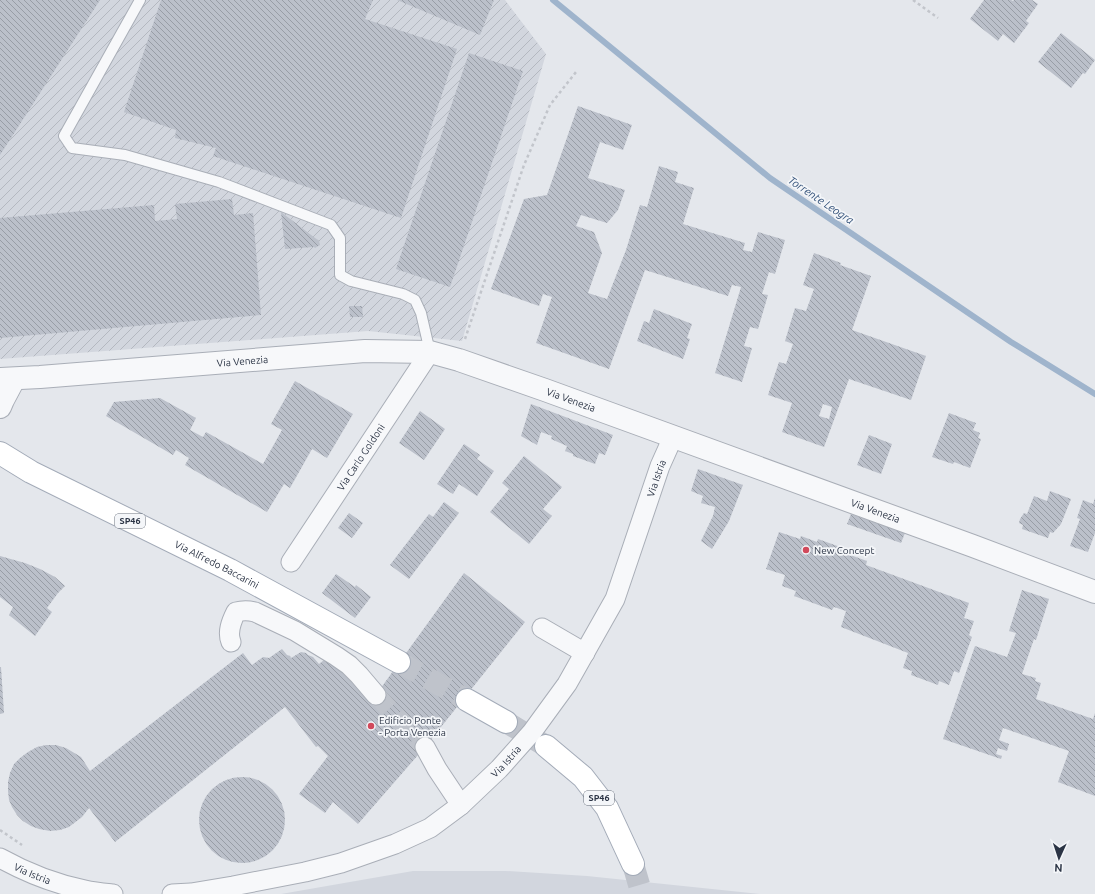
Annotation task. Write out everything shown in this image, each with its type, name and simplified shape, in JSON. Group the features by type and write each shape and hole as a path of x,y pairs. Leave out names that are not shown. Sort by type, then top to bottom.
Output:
{"main road":[{"name":"Via Alfredo Baccarini","path":"0,455 31,472 230,570 399,662"},
{"path":"466,700 506,722"},
{"name":"SP46","path":"546,746 583,777 607,808 633,864"}],"street":[{"name":"Via Venezia","path":"8,383 365,351 430,352 459,360 545,390 1095,592"},
{"name":"Via Carlo Goldoni","path":"291,562 430,352"},
{"path":"0,407 8,383"},
{"name":"Via Istria","path":"172,894 191,893 234,886 305,872 341,863 395,844 430,828 460,805 499,769 532,732 568,684 616,599 660,466 673,437"},
{"path":"231,642 229,631 236,612 248,610 255,612 288,628 336,656 359,674 376,695"},
{"path":"542,628 585,654"},
{"path":"425,747 460,805"},
{"name":"Via Istria","path":"0,858 33,875 59,884 86,891 113,894"}],"lane":[{"path":"140,0 64,136 72,148 125,155 212,180 331,225 340,238 340,275 351,281 403,294 415,300 421,313 430,352"}],"path":[{"path":"913,0 938,18"},
{"path":"459,360 524,165 550,105 576,72"},
{"path":"0,830 29,848"}],"shaded area":[{"path":"0,0 505,0 546,54 462,341 368,331 0,359"},
{"path":"413,871 506,871 587,876 760,894 281,894"}],"building":[{"path":"0,0 100,0 0,155"},
{"path":"161,0 373,0 365,19 457,49 401,218 213,156 216,148 175,138 176,130 124,112"},
{"path":"397,0 494,0 480,35"},
{"path":"984,0 1032,0 1038,4 1026,21 1029,23 1014,43 1003,34 998,41 970,19"},
{"path":"1061,33 1095,60 1085,74 1083,73 1071,88 1038,62"},
{"path":"469,53 523,71 450,287 396,269"},
{"path":"578,106 632,125 623,150 600,142 588,178 625,190 618,210 607,223 581,215 576,226 594,232 602,253 588,293 607,299 626,250 640,205 647,207 659,166 678,172 675,182 694,188 683,224 745,243 743,250 752,252 758,232 785,240 775,274 769,272 762,294 768,295 758,329 750,327 744,346 752,348 742,382 715,373 741,287 732,285 728,296 645,270 609,369 536,343 552,297 543,294 539,306 491,289 524,199 547,195"},
{"path":"232,199 234,215 253,213 261,315 0,338 0,218 154,205 155,221 177,219 175,204"},
{"path":"281,212 319,241 320,245 315,248 285,249"},
{"path":"814,253 841,263 840,265 871,276 852,330 926,356 911,400 849,379 824,447 782,432 792,403 768,395 779,362 786,364 793,344 785,341 795,308 806,311 814,289 803,285","holes":["823,404 832,407 829,419 819,416"]},
{"path":"349,306 362,306 363,317 350,317"},
{"path":"654,309 692,324 687,338 690,339 683,359 637,341 644,321 649,323"},
{"path":"295,381 353,414 327,458 312,449 290,488 284,484 267,512 185,465 189,458 176,450 173,455 106,416 114,402 160,398 196,418 190,430 203,437 206,432 263,464 282,430 271,424"},
{"path":"531,404 613,435 605,455 599,453 595,464 573,456 573,454 565,451 567,446 551,439 552,436 541,432 537,445 521,436"},
{"path":"420,411 445,429 424,460 399,443"},
{"path":"949,413 976,423 973,430 980,433 978,438 981,439 970,468 954,462 953,464 932,457"},
{"path":"869,435 892,444 881,474 857,465"},
{"path":"464,444 480,455 477,459 494,471 477,496 459,484 453,494 437,484"},
{"path":"524,456 562,487 543,509 552,516 529,544 490,512 509,489 502,483"},
{"path":"698,469 743,485 729,521 712,549 701,541 713,516 715,507 701,503 703,496 691,491"},
{"path":"1050,491 1071,499 1061,524 1053,533 1050,532 1048,538 1022,529 1023,525 1019,523 1020,519 1024,513 1027,514 1034,496 1047,501"},
{"path":"1095,498 1095,533 1088,552 1070,546 1080,519 1077,518 1083,500 1093,504"},
{"path":"444,502 459,513 409,579 390,565 429,514 433,517"},
{"path":"349,513 363,523 352,538 338,528"},
{"path":"851,514 905,533 901,543 847,524"},
{"path":"779,532 800,539 801,536 817,542 818,539 854,552 853,556 867,561 866,565 969,603 964,618 974,621 969,635 972,637 959,673 954,671 949,685 939,681 938,685 911,675 912,671 903,668 908,653 841,627 846,611 834,607 832,610 794,596 796,591 782,586 785,575 766,569"},
{"path":"0,556 40,569 55,577 65,586 47,608 52,612 35,636 9,615 13,607 0,597"},
{"name":"Edificio Ponte - Porta Venezia","path":"464,573 525,622 425,747 358,824 333,802 325,813 299,794 328,756 318,746 316,747 285,707 115,842 89,808 82,817 69,827 50,831 39,829 23,821 12,807 9,800 8,791 10,773 14,764 28,752 37,747 46,745 56,745 66,748 81,757 90,771 243,653 252,665 263,657 269,658 282,649 291,658 301,652 306,653 313,657 319,664 324,660 330,662 335,657 370,703"},
{"path":"336,574 355,587 356,585 371,597 355,618 322,593"},
{"path":"1022,590 1049,599 1036,640 1034,639 1022,674 1036,678 1035,681 1041,683 1036,699 1093,719 1095,713 1095,796 1058,782 1069,751 1003,728 999,740 1009,744 1007,751 998,748 996,754 1002,756 1001,759 943,739 975,646 1007,657 1016,633 1009,631"},
{"path":"0,667 4,713 0,714"},
{"path":"242,777 258,781 272,790 281,804 285,820 281,836 272,850 258,859 242,863 226,859 212,850 203,836 199,820 203,804 212,790 226,781"}],"waterway":[{"name":"Torrente Leogra","path":"553,0 770,178 1011,342 1095,394"}],"tunnel":[{"path":"399,662 467,700"},
{"path":"376,695 425,747"},
{"path":"506,722 546,746"},
{"path":"633,864 640,888 640,894"}],"place":[{"name":"New Concept","path":"806,550"},
{"name":"Edificio Ponte - Porta Venezia","path":"371,726"}]}
